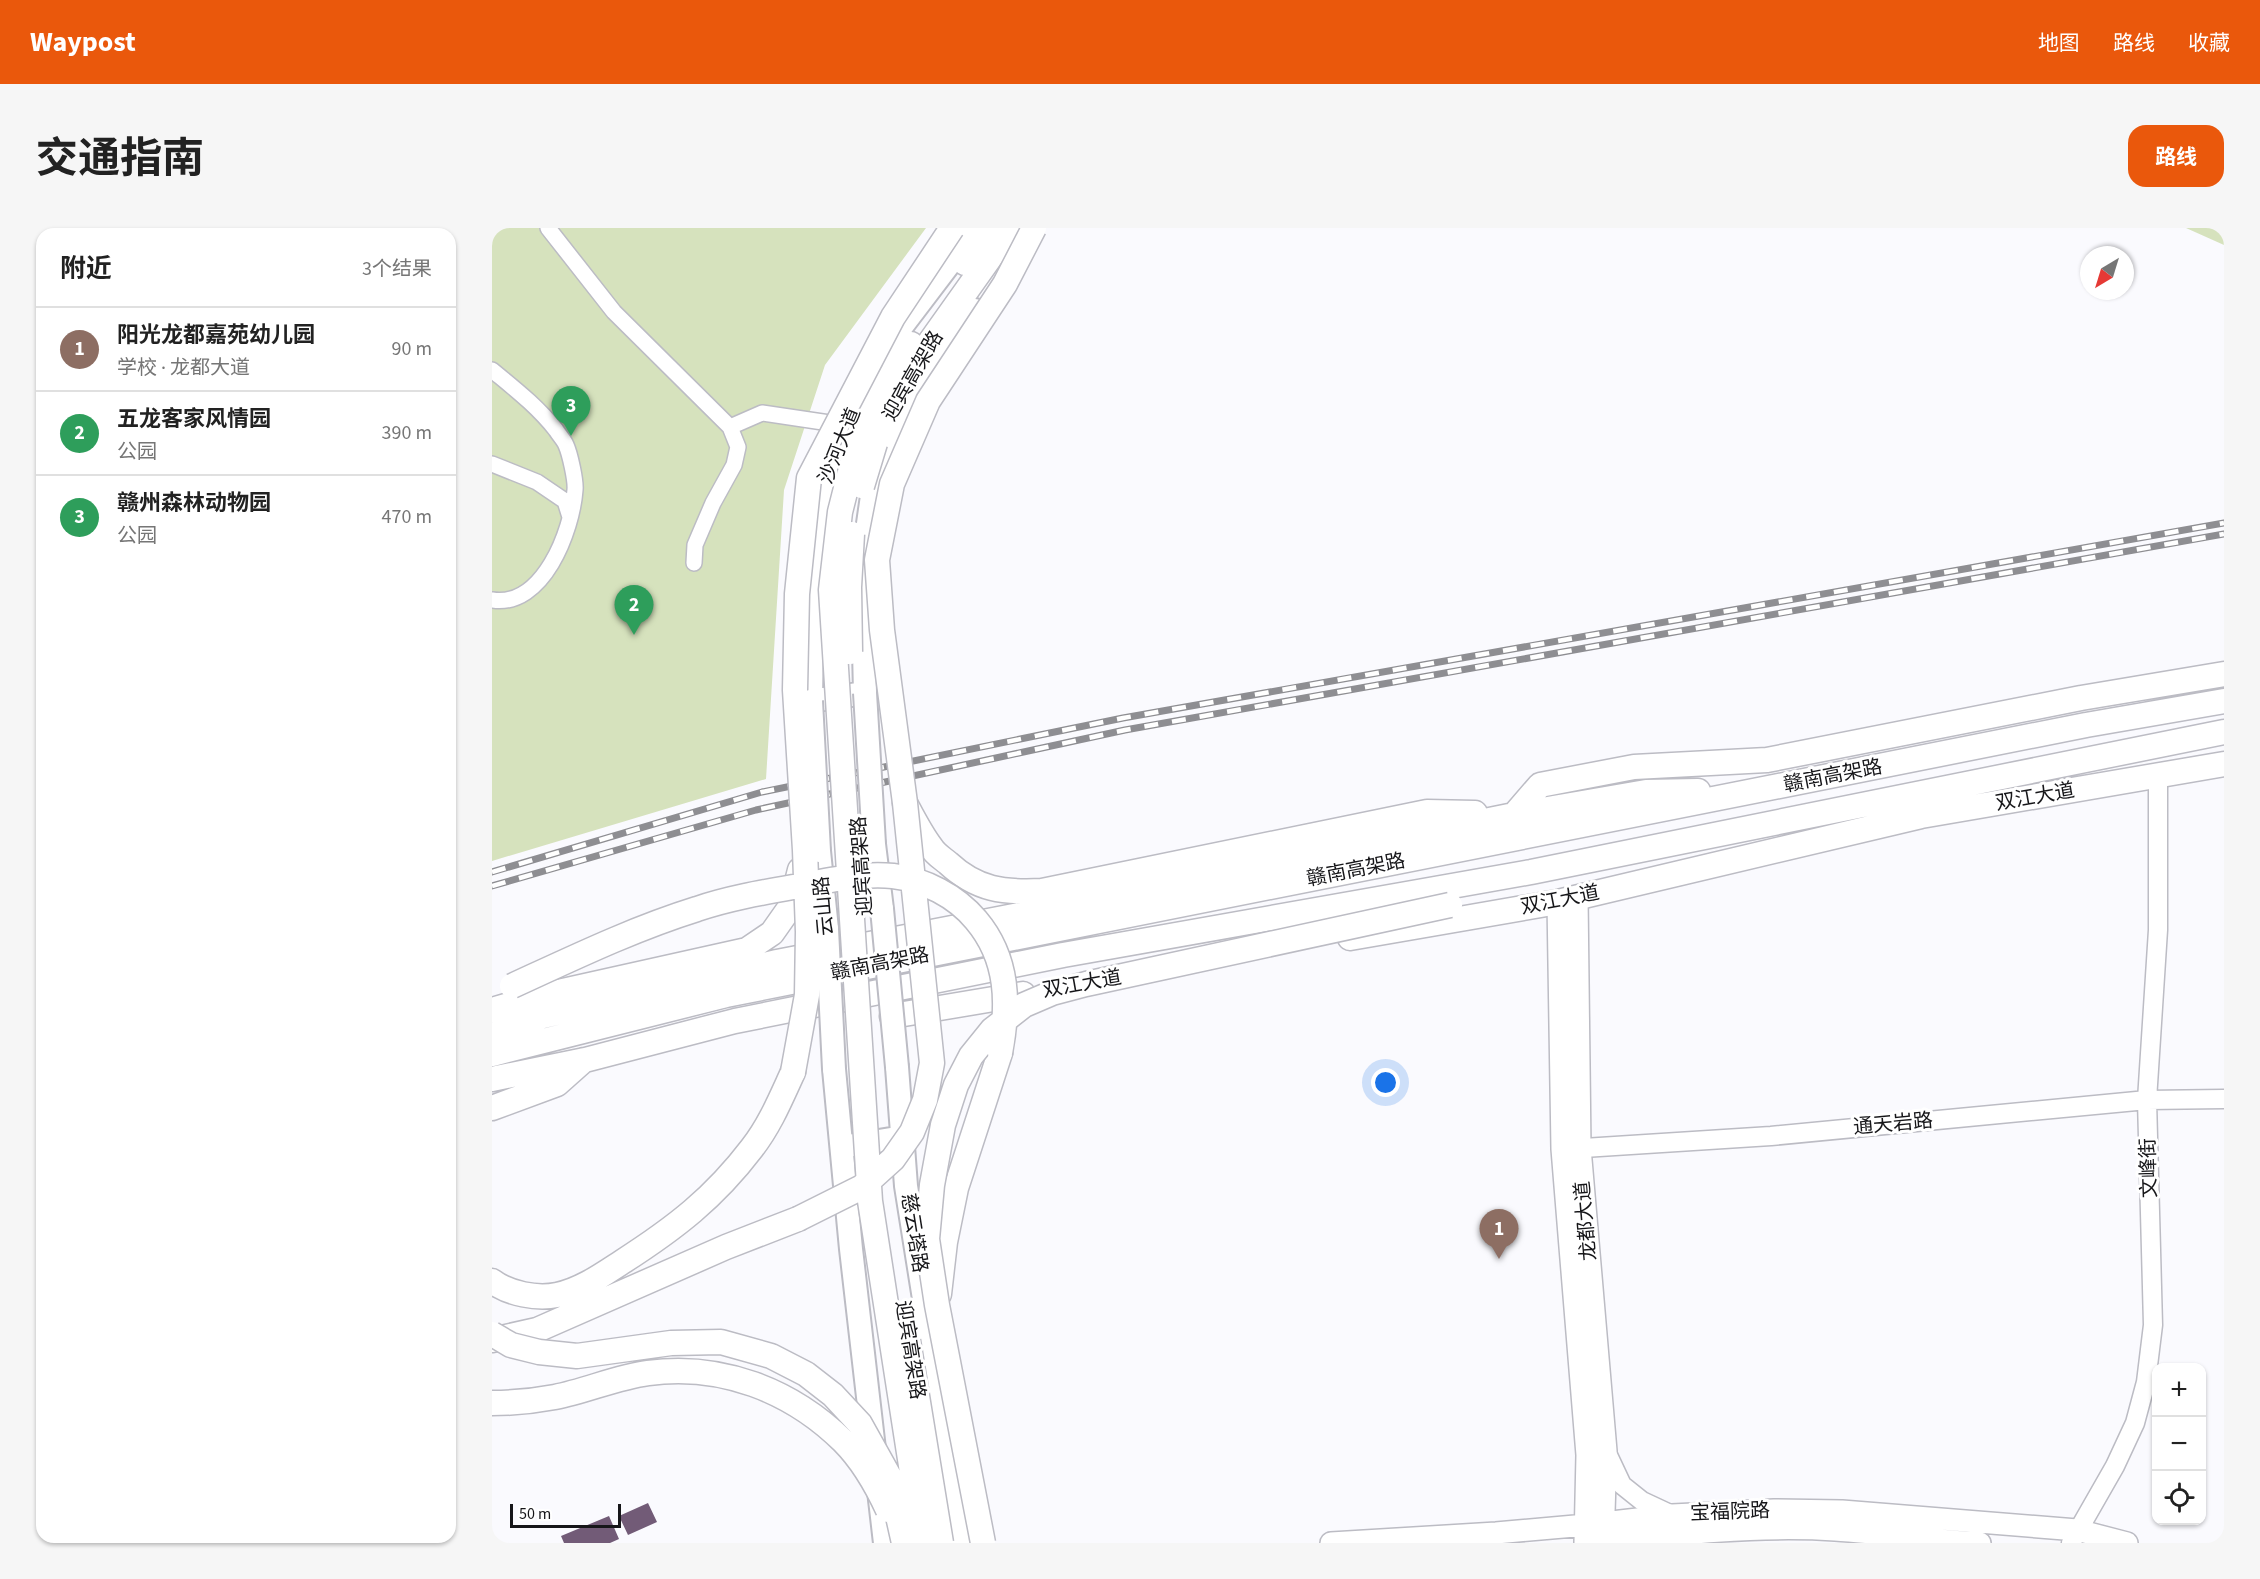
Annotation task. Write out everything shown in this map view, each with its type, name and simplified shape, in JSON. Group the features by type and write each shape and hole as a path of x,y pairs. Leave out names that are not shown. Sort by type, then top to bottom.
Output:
{"highway":[{"path":"492,1281 502,1289 527,1295 557,1295 592,1282 670,1231 711,1197 754,1146 774,1116 793,1072 807,995 812,850 795,690 797,594 809,478 893,317 952,228"},
{"name":"迎宾高架路","path":"904,1543 870,1201 831,590 840,512 860,433 883,387 990,228"},
{"name":"迎宾高架路","path":"941,1543 885,1200 850,711 849,587 854,515 875,443 899,394 930,342 1011,228"},
{"path":"492,1340 537,1330 726,1247 798,1219 862,1186 893,1160 912,1132 925,1100 932,1063 904,803 882,630 877,560 892,484 928,401 1005,284 1033,228"},
{"path":"1514,815 1540,785 1634,767 1767,760 2081,698 2224,674"},
{"name":"赣南高架路","path":"492,1054 737,992 2086,725 2224,700"},
{"name":"赣南高架路","path":"492,1079 585,1060 735,1021 993,969 1531,872 2224,732"},
{"name":"双江大道","path":"892,1016 1568,900 1922,816 2224,764"},
{"path":"492,1036 543,1016 777,962 1113,897 1514,815 1646,792 1760,790"},
{"path":"904,803 932,849 954,869 971,882 996,890 1019,892 1042,891 1427,812 1514,815"},
{"path":"492,1010 536,997 747,950 772,933 791,906 812,850"},
{"path":"983,1543 937,1305 927,1239 932,1185 943,1125 956,1085 971,1056 992,1030 1024,1005 1052,993 1450,905 1531,872"},
{"path":"492,994 636,930 699,908 780,890 870,875 895,876 926,884 945,893 969,912 986,932 999,956 1005,990 1005,1027 1000,1053 956,1188 945,1242 937,1305"},
{"path":"492,1108 557,1084 585,1060"},
{"path":"492,1335 511,1345 539,1352 577,1356 671,1343 721,1342 771,1356 806,1374 832,1395 860,1424 889,1476 904,1543"},
{"path":"492,1403 515,1403 556,1397 647,1373 685,1370 724,1375 754,1383 803,1409 845,1442 865,1468 904,1543"}],"main road":[{"name":"沙河大道","path":"811,701 813,564 819,503 844,425 896,334 977,228"},
{"path":"904,1543 841,1147 903,1137 874,844 865,693 862,565 874,482 907,412 927,378 1033,228"},
{"path":"811,701 865,693"},
{"name":"云山路","path":"811,701 812,850 827,929 834,1070 841,1147"},
{"name":"龙都大道","path":"1568,900 1571,1149 1587,1455 1597,1537"},
{"name":"慈云塔路","path":"903,1137 906,1186 952,1475 959,1543"},
{"name":"龙都大道","path":"1571,1149 1605,1451 1597,1537"},
{"name":"宝福院路","path":"1597,1537 1672,1515 1774,1510 1842,1511 2127,1543"},
{"name":"宝福院路","path":"1332,1543 1670,1535 1768,1529 1834,1530 1980,1543"}],"street":[{"path":"548,228 614,312 730,427 738,447 734,465 713,503 695,545 694,563"},
{"path":"492,370 540,410 566,444 576,488 566,534 548,569 532,588 505,602 492,600"},
{"path":"730,427 762,413 844,425"},
{"path":"492,464 537,482 565,501 570,517"},
{"name":"文峰街","path":"2074,1537 2115,1466 2135,1423 2146,1382 2153,1325 2147,1100 2158,930 2158,776"},
{"name":"通天岩路","path":"1571,1149 1771,1136 2147,1100 2224,1099"},
{"path":"1605,1451 1622,1485 1642,1501 1672,1515"}],"green space":[{"path":"492,228 926,228 825,365 784,490 766,779 492,861"},
{"path":"2186,228 2224,228 2224,245"}],"building":[{"path":"648,1503 657,1522 628,1535 619,1516"},
{"path":"609,1516 619,1539 610,1543 564,1543 561,1536"}],"railway":[{"path":"492,872 762,792 1123,718 2224,523"},
{"path":"492,886 756,810 1125,730 2224,534"}],"place":[{"name":"赣州森林动物园","path":"571,436"},
{"name":"五龙客家风情园","path":"634,635"},
{"name":"阳光龙都嘉苑幼儿园","path":"1499,1259"}]}
